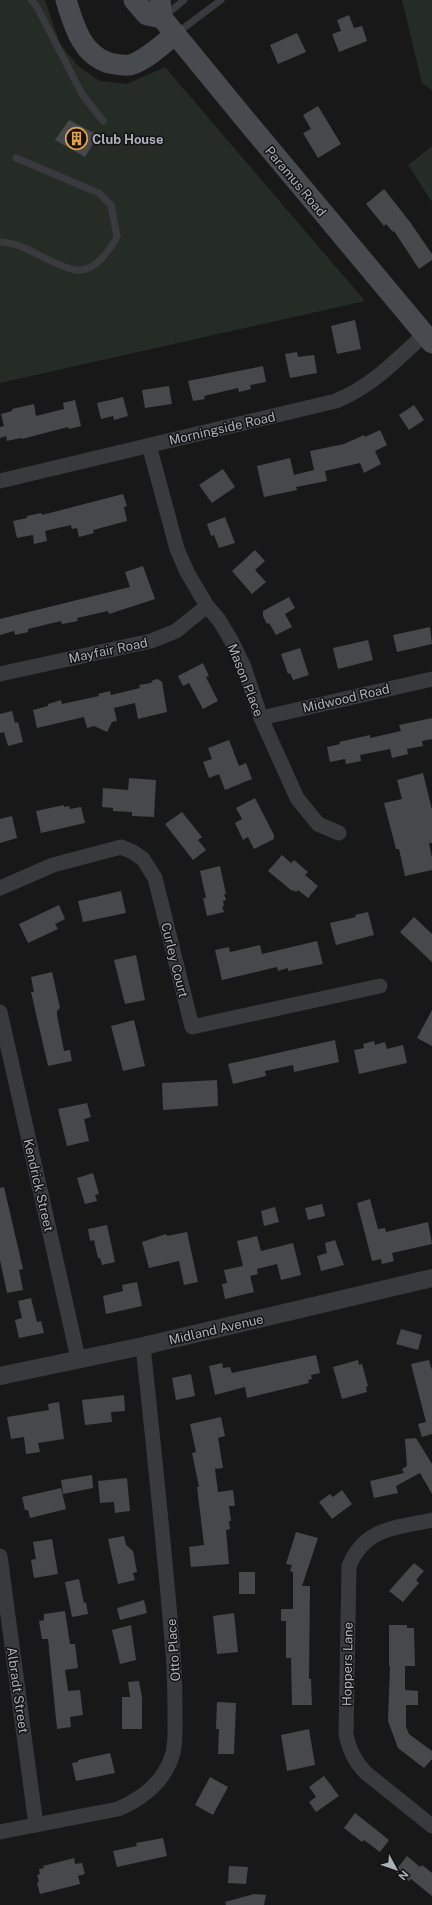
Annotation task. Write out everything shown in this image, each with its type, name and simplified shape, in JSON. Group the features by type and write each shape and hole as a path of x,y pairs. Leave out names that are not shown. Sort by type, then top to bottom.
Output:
{"main road":[{"path":"66,0 77,31 86,49 99,60 114,64 129,65 147,56 176,34"},
{"name":"Paramus Road","path":"134,0 147,15 161,9 176,34 428,339"}],"street":[{"name":"Morningside Road","path":"0,481 336,401 355,393 376,380 428,339"},
{"name":"Mason Place","path":"149,445 177,549 187,572 207,606 219,620 231,640 244,667 261,718 296,798 318,824 339,833"},
{"name":"Mayfair Road","path":"0,674 151,641 176,631 207,606"},
{"name":"Midwood Road","path":"261,718 432,679"},
{"name":"Curley Court","path":"0,888 53,864 121,848 133,852 143,859 155,878 192,1027 380,986"},
{"name":"Kendrick Street","path":"0,1012 78,1358"},
{"name":"Midland Avenue","path":"0,1376 78,1358 143,1346 432,1278"},
{"name":"Otto Place","path":"0,1832 118,1809 132,1803 145,1795 157,1783 166,1769 173,1753 175,1740 176,1679 143,1346"},
{"name":"Hoppers Lane","path":"432,1520 382,1531 371,1536 361,1544 354,1554 349,1566 346,1735 349,1750 356,1763 366,1773 432,1826"},
{"name":"Albradt Street","path":"0,1556 36,1825"}],"lane":[{"path":"31,0 38,7 82,94 103,121"},
{"path":"161,9 184,0"},
{"path":"176,34 221,0 225,0"},
{"path":"0,242 15,244 76,270 86,268 101,259 110,249 117,237 115,219 111,205 96,192 16,158"}],"shaded area":[{"path":"0,0 45,0 60,44 78,66 100,81 127,84 165,67 365,301 0,383"},
{"path":"402,0 432,0 432,90 422,83"},
{"path":"432,146 432,202 408,165"}],"building":[{"path":"349,15 354,28 362,26 367,41 339,52 332,34 341,31 337,20"},
{"path":"297,33 306,52 278,64 270,45"},
{"path":"318,106 341,144 318,158 303,133 311,129 303,115"},
{"name":"Club House","path":"69,120 98,135 85,157 55,140"},
{"path":"384,189 410,222 432,254 432,260 419,269 394,231 393,232 386,224 384,226 366,204"},
{"path":"355,320 361,349 337,354 331,326"},
{"path":"297,352 298,357 314,355 317,373 290,378 285,354"},
{"path":"263,366 266,382 250,385 251,389 239,392 238,388 204,396 205,399 193,401 188,381"},
{"path":"169,386 172,404 145,408 142,390"},
{"path":"123,397 128,416 114,420 113,416 101,419 97,403"},
{"path":"75,400 81,426 69,429 68,427 22,439 7,441 6,436 0,438 0,427 4,426 1,414 12,411 12,409 34,404 36,416 64,409 63,403"},
{"path":"414,405 424,420 409,430 399,415"},
{"path":"380,430 387,445 375,451 381,464 364,473 360,463 325,471 327,481 296,487 297,490 264,497 257,466 290,458 294,475 314,470 310,451 344,444"},
{"path":"223,469 235,487 212,503 199,485"},
{"path":"123,494 127,506 124,507 127,521 93,530 94,533 79,537 77,528 72,529 71,525 45,531 47,541 34,544 33,535 17,538 13,521 27,518 27,516 41,513 42,515"},
{"path":"225,517 235,543 219,548 214,535 211,536 207,524"},
{"path":"255,550 265,561 255,570 266,582 252,594 232,571"},
{"path":"143,566 155,599 109,614 108,611 77,618 78,621 62,624 61,621 28,629 28,632 15,635 14,631 0,635 0,619 130,587 125,572"},
{"path":"289,597 295,608 285,614 292,627 276,635 269,623 267,624 263,616 263,611"},
{"path":"430,627 432,644 397,652 393,635"},
{"path":"368,640 373,660 338,669 333,648"},
{"path":"300,648 309,675 293,680 290,673 288,674 281,654"},
{"path":"203,663 209,676 206,677 218,701 203,709 189,683 183,686 178,676"},
{"path":"158,679 162,682 167,712 138,719 135,703 114,708 117,721 112,722 107,732 94,726 87,728 84,717 37,728 33,710 48,706 48,704 61,700 62,704 99,696 98,694 110,691 111,695 140,688 139,685 151,683 153,680"},
{"path":"12,711 15,723 18,722 23,742 8,746 4,732 0,733 0,714"},
{"path":"432,718 432,739 422,741 423,746 407,749 408,754 392,758 390,749 360,755 361,761 346,764 345,759 330,762 327,747 340,744 339,742 370,735 370,738 401,731 399,725"},
{"path":"229,740 239,766 246,763 252,779 225,790 219,774 209,778 203,762 212,759 208,748"},
{"path":"423,773 432,810 432,843 429,843 432,858 432,870 405,876 399,849 396,849 384,803 402,799 397,780"},
{"path":"129,778 156,780 154,817 132,816 132,812 113,811 113,808 102,807 103,788 128,790"},
{"path":"255,798 274,835 274,839 254,849 248,837 243,840 235,823 242,819 236,808"},
{"path":"64,805 64,807 69,806 70,809 81,807 85,823 41,833 36,811"},
{"path":"182,812 202,837 198,840 206,850 193,860 165,824"},
{"path":"12,816 17,838 0,843 0,819"},
{"path":"282,855 291,863 294,860 308,872 305,875 318,886 308,898 298,890 296,892 293,890 292,891 268,871"},
{"path":"220,866 226,894 224,894 226,900 223,901 224,906 222,907 224,912 207,916 203,898 206,898 200,871"},
{"path":"121,891 126,913 83,922 78,901"},
{"path":"59,905 65,919 55,924 58,929 28,943 19,924"},
{"path":"368,912 374,935 336,945 330,923 356,917 355,915"},
{"path":"414,917 432,934 432,962 400,932"},
{"path":"317,941 323,964 288,971 288,968 278,971 277,967 222,980 215,950 229,947 230,952 260,945 262,954"},
{"path":"136,955 145,1000 125,1004 114,960"},
{"path":"52,972 60,1008 57,1011 57,1015 64,1051 70,1050 72,1061 48,1066 31,992 34,992 31,977"},
{"path":"432,1010 432,1046 417,1038"},
{"path":"134,1020 145,1066 123,1071 111,1026"},
{"path":"335,1040 339,1062 294,1072 293,1065 265,1071 266,1076 233,1084 228,1064"},
{"path":"374,1041 375,1045 385,1042 387,1049 403,1045 407,1063 359,1074 354,1050 364,1048 363,1044"},
{"path":"217,1080 218,1106 163,1110 162,1083"},
{"path":"87,1103 91,1117 84,1119 89,1141 67,1146 58,1109"},
{"path":"93,1173 99,1194 95,1195 97,1201 85,1204 77,1178"},
{"path":"4,1187 23,1269 19,1270 23,1290 7,1293 0,1260 0,1188"},
{"path":"370,1199 378,1229 385,1228 386,1232 428,1222 432,1244 392,1253 394,1261 382,1264 381,1259 372,1261 357,1203"},
{"path":"322,1204 325,1216 308,1220 305,1208"},
{"path":"275,1207 279,1222 264,1226 261,1211"},
{"path":"107,1225 115,1262 102,1265 100,1258 98,1258 94,1240 90,1241 88,1229"},
{"path":"187,1232 198,1282 184,1285 179,1261 149,1268 142,1242 166,1234 167,1236"},
{"path":"257,1236 261,1251 293,1243 301,1275 281,1280 277,1264 257,1269 258,1274 250,1276 254,1292 225,1299 222,1284 227,1283 224,1270 243,1266 237,1241"},
{"path":"335,1240 344,1265 321,1271 317,1256 327,1253 325,1243"},
{"path":"137,1282 142,1306 106,1314 103,1296 123,1291 122,1285"},
{"path":"31,1298 37,1322 41,1321 44,1333 19,1338 15,1320 22,1318 18,1301"},
{"path":"401,1329 422,1335 418,1350 396,1344"},
{"path":"316,1355 320,1373 311,1375 312,1379 308,1380 309,1383 247,1398 245,1387 215,1395 209,1366 222,1363 223,1368 230,1367 232,1373"},
{"path":"358,1360 359,1365 362,1364 368,1386 366,1387 367,1392 342,1399 333,1367"},
{"path":"429,1360 432,1370 432,1434 422,1437 418,1424 426,1422 411,1364"},
{"path":"191,1374 195,1396 176,1400 172,1378"},
{"path":"124,1395 125,1411 111,1412 112,1422 85,1425 82,1400"},
{"path":"59,1402 64,1439 38,1443 40,1452 26,1454 24,1437 11,1439 7,1417 49,1410 48,1404"},
{"path":"221,1417 225,1436 218,1438 223,1468 215,1469 218,1492 233,1490 235,1506 229,1506 231,1521 229,1521 230,1529 226,1530 229,1564 191,1567 189,1547 204,1545 197,1487 199,1487 192,1453 196,1452 190,1424"},
{"path":"416,1438 432,1464 432,1494 420,1473 396,1486 398,1493 374,1498 370,1481 404,1473 402,1469 407,1466 405,1439"},
{"path":"92,1475 93,1488 63,1494 61,1480"},
{"path":"127,1478 130,1511 115,1513 114,1502 100,1503 98,1481"},
{"path":"61,1488 66,1509 30,1518 28,1510 25,1510 22,1497"},
{"path":"342,1490 352,1504 332,1519 319,1502 330,1494 333,1497"},
{"path":"296,1532 318,1538 302,1586 310,1586 309,1679 311,1679 312,1705 292,1705 291,1658 286,1658 286,1621 281,1621 281,1609 293,1609 293,1572 290,1571 292,1565 286,1564"},
{"path":"124,1536 126,1545 133,1551 137,1572 133,1573 135,1580 118,1584 108,1539"},
{"path":"52,1539 58,1574 34,1578 31,1560 36,1559 33,1542"},
{"path":"414,1563 424,1571 416,1580 419,1583 403,1602 389,1591"},
{"path":"239,1572 255,1572 255,1594 239,1594"},
{"path":"79,1579 88,1614 72,1617 65,1582"},
{"path":"144,1600 147,1613 120,1620 117,1608"},
{"path":"65,1611 70,1644 75,1644 78,1668 65,1670 68,1691 80,1690 83,1715 70,1717 71,1727 57,1729 48,1639 42,1639 39,1621 44,1620 44,1614"},
{"path":"234,1613 238,1652 217,1654 213,1616"},
{"path":"131,1625 136,1660 120,1664 112,1630"},
{"path":"389,1625 407,1625 407,1628 414,1628 415,1666 405,1666 405,1690 418,1691 418,1705 406,1705 406,1727 409,1734 432,1751 432,1759 424,1768 398,1748 388,1721 390,1666"},
{"path":"139,1681 142,1697 142,1729 122,1729 122,1697 130,1697 128,1682"},
{"path":"217,1702 236,1703 234,1754 218,1754 219,1729 216,1729"},
{"path":"309,1729 315,1765 287,1771 281,1735"},
{"path":"110,1753 115,1773 76,1781 72,1763 78,1762 78,1760"},
{"path":"324,1776 339,1796 316,1812 309,1802 316,1797 309,1787"},
{"path":"210,1777 228,1787 213,1815 195,1805"},
{"path":"355,1813 389,1840 380,1852 364,1840 362,1842 344,1828"},
{"path":"163,1838 167,1856 117,1867 113,1851 137,1846 136,1843"},
{"path":"407,1856 420,1867 422,1865 432,1873 432,1896 411,1879 409,1881 395,1871"},
{"path":"74,1858 75,1864 82,1863 85,1874 78,1876 80,1884 40,1894 37,1883 39,1882 37,1875 40,1874 39,1869 44,1868 43,1866"},
{"path":"229,1866 248,1867 246,1884 228,1883"},
{"path":"254,1894 266,1895 264,1905 226,1905 225,1902"}],"place":[{"name":"Club House","path":"76,139"}]}
